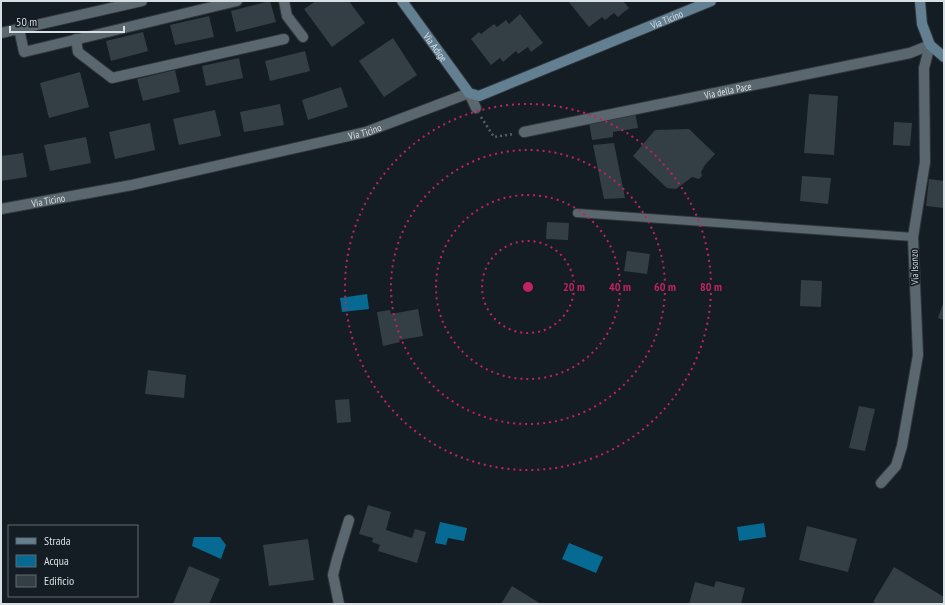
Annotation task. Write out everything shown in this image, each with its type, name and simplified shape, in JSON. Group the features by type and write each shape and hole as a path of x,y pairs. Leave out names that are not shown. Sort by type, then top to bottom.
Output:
{"main road":[{"name":"Via Adige","path":"402,1 469,93"},
{"name":"Via Ticino","path":"469,93 479,96 711,1"},
{"path":"920,1 922,24 930,45 944,57"}],"street":[{"path":"1,33 142,1"},
{"path":"19,29 24,52 237,1"},
{"path":"284,1 287,16 303,37"},
{"path":"76,39 78,52 112,78 284,39"},
{"name":"Via della Pace","path":"524,132 910,53 930,45"},
{"name":"Via Isonzo","path":"880,483 896,466 902,446 918,355 913,237 925,162 924,68 930,45"},
{"path":"469,93 476,108"},
{"name":"Via Ticino","path":"1,209 132,185 366,132 469,93"},
{"path":"339,604 333,575 349,520"}],"lane":[{"path":"577,213 913,237"}],"path":[{"path":"476,108 494,137 524,132"}],"water":[{"path":"367,294 369,309 342,312 340,298"},
{"path":"440,522 467,528 464,541 448,538 446,545 435,543"},
{"path":"764,523 766,537 739,541 737,527"},
{"path":"194,537 220,537 226,545 221,559 192,546"},
{"path":"569,543 603,557 596,573 562,559"}],"building":[{"path":"270,1 276,22 236,32 231,11"},
{"path":"316,1 349,1 365,23 332,47 304,9"},
{"path":"568,1 623,1 629,8 618,17 614,13 605,20 602,17 589,27"},
{"path":"520,14 543,43 531,52 528,47 518,54 516,51 503,62 500,58 491,65 471,39 479,32 481,34 494,24 497,27 506,20 509,24"},
{"path":"209,16 214,37 175,45 170,25"},
{"path":"143,32 148,51 111,61 106,41"},
{"path":"393,38 417,75 384,97 359,61"},
{"path":"305,51 310,71 270,81 265,61"},
{"path":"239,58 243,78 206,86 202,66"},
{"path":"175,70 180,92 143,101 137,79"},
{"path":"80,72 89,107 49,118 40,83"},
{"path":"341,87 348,107 308,120 302,100"},
{"path":"809,94 838,96 834,155 804,153"},
{"path":"280,104 284,125 244,132 240,112"},
{"path":"215,110 221,136 179,145 173,119"},
{"path":"635,112 638,128 613,132 613,137 592,140 589,122"},
{"path":"894,122 912,123 910,146 893,145"},
{"path":"150,123 155,150 115,159 109,132"},
{"path":"689,129 715,154 705,165 701,172 702,176 699,179 692,177 676,189 667,188 633,156 655,130"},
{"path":"86,137 91,163 50,171 44,145"},
{"path":"614,143 625,198 604,199 593,145"},
{"path":"23,153 27,177 1,181 1,156"},
{"path":"802,176 831,178 828,204 800,201"},
{"path":"929,179 944,181 944,208 926,206"},
{"path":"547,222 569,223 568,240 546,239"},
{"path":"627,251 650,254 647,274 624,271"},
{"path":"801,280 822,281 821,307 800,306"},
{"path":"944,301 944,320 938,318"},
{"path":"418,309 423,336 399,340 400,342 383,346 377,312 390,310 391,314"},
{"path":"148,370 186,375 184,398 145,394"},
{"path":"349,399 351,422 337,423 335,400"},
{"path":"859,406 875,409 865,451 849,448"},
{"path":"368,505 391,512 386,530 412,538 415,529 426,532 417,563 378,551 380,545 372,542 373,538 359,534"},
{"path":"807,526 857,539 848,572 799,560"},
{"path":"308,539 314,580 269,586 263,545"},
{"path":"189,566 220,579 209,604 173,604"},
{"path":"894,567 944,597 942,604 877,604 873,602"},
{"path":"716,581 745,588 741,604 689,604 695,582 714,587"},
{"path":"512,586 541,604 501,604"}]}
